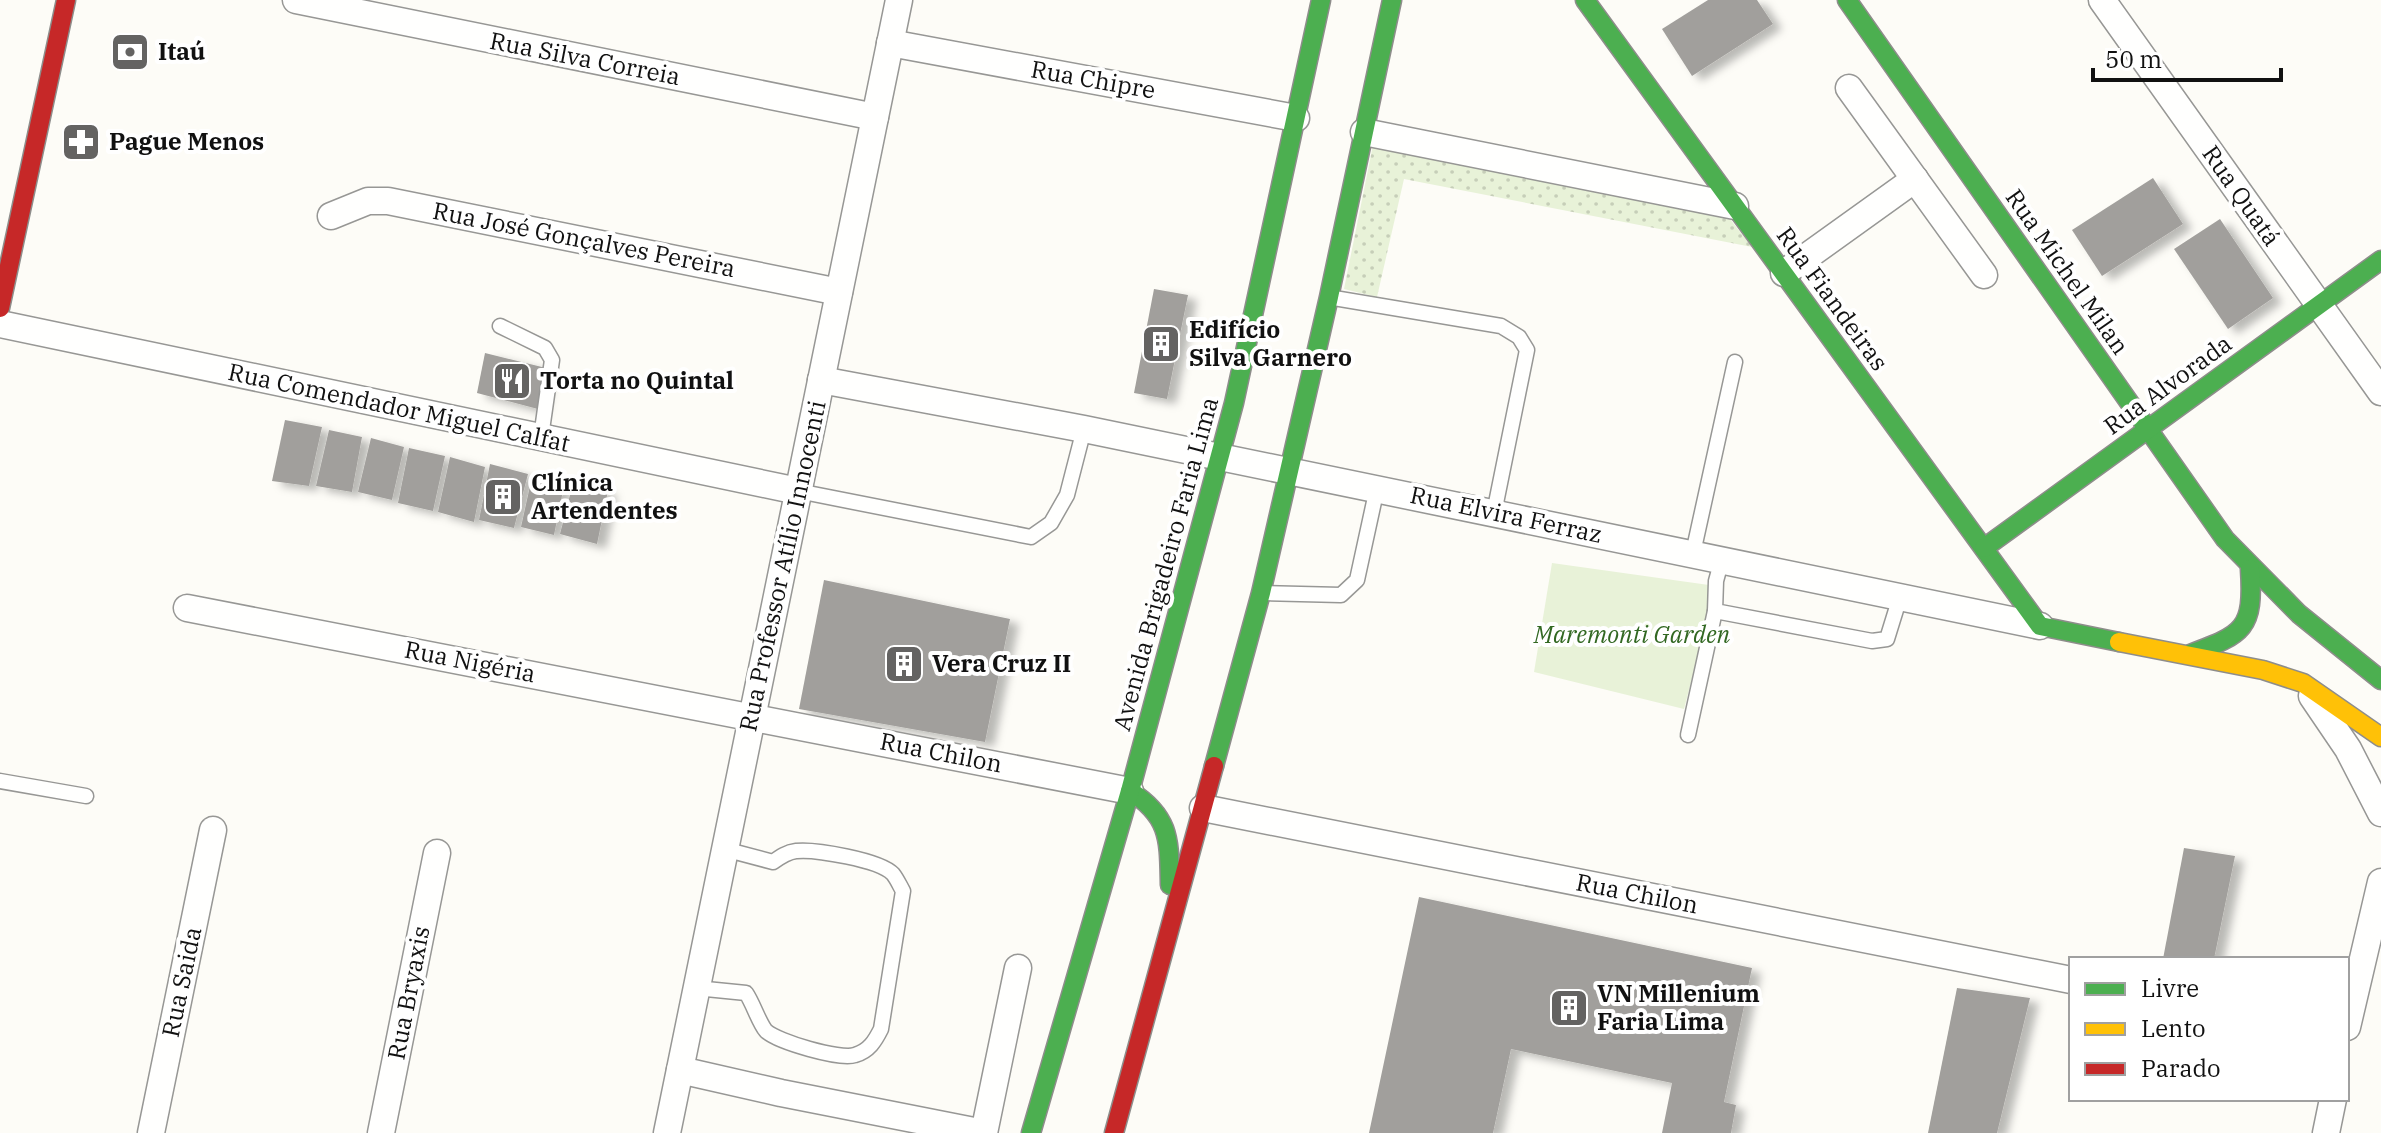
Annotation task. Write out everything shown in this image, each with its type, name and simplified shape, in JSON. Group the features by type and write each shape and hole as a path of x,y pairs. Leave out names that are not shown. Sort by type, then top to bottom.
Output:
{"street":[{"path":"0,308 66,0"},
{"name":"Rua Silva Correia","path":"296,0 875,117"},
{"name":"Rua Professor Atílio Innocenti","path":"667,1133 899,0"},
{"path":"1114,1133 1261,593 1329,297 1392,0"},
{"name":"Rua Fiandeiras","path":"1585,0 2040,626"},
{"name":"Rua Michel Milan","path":"1847,0 2225,539 2250,569 2333,643 2381,680"},
{"name":"Rua Quatá","path":"2102,0 2381,392"},
{"name":"Avenida Brigadeiro Faria Lima","path":"1031,1133 1130,791 1234,403 1296,118 1315,2"},
{"name":"Rua Chipre","path":"890,43 1296,118"},
{"path":"1849,88 1984,275"},
{"path":"1364,132 1735,206"},
{"path":"1784,273 1915,179"},
{"name":"Rua José Gonçalves Pereira","path":"331,216 368,201 388,201 839,292"},
{"name":"Rua Alvorada","path":"1984,548 2381,260"},
{"name":"Rua Comendador Miguel Calfat","path":"0,324 798,491"},
{"name":"Rua Elvira Ferraz","path":"821,380 1220,456 2263,670 2303,683 2381,737"},
{"path":"2190,654 2237,634 2247,622 2253,600 2250,569"},
{"name":"Rua Nigéria","path":"187,608 752,715"},
{"path":"2303,683 2348,749 2381,813"},
{"name":"Rua Chilon","path":"752,715 1130,791"},
{"path":"1130,791 1154,807 1168,831 1172,921"},
{"name":"Rua Chilon","path":"1203,808 2069,980"},
{"name":"Rua Saida","path":"151,1133 213,830"},
{"name":"Rua Bryaxis","path":"381,1133 437,853"},
{"path":"2349,1018 2381,882"},
{"path":"680,1070 984,1133 1018,968"},
{"path":"2326,1133 2333,1101"}],"lane":[{"path":"1329,297 1501,326 1519,337 1527,350 1494,513"},
{"path":"500,326 545,348 552,360 541,437"},
{"path":"1693,553 1735,362"},
{"path":"798,491 1031,537 1051,523 1067,495 1084,429"},
{"path":"1261,593 1341,595 1357,580 1377,488"},
{"path":"1688,735 1715,611 1716,581 1722,559"},
{"path":"1715,611 1872,641 1887,639 1900,597"},
{"path":"0,781 86,796"},
{"path":"696,988 746,993 766,1031 809,1049 849,1056 858,1054 875,1041 881,1029 903,891 893,873 876,864 835,855 798,851 786,853 773,862 724,849"}],"green space":[{"path":"1373,145 1726,214 1752,247 1404,179 1377,297 1344,289"},
{"name":"Maremonti Garden","path":"1552,563 1716,586 1684,709 1534,672"}],"building":[{"path":"1708,0 1757,0 1773,24 1692,76 1662,29"},
{"path":"2153,178 2183,224 2102,276 2072,230"},
{"path":"2220,219 2273,298 2228,329 2174,249"},
{"name":"Edifício Silva Garnero","path":"1154,289 1188,295 1167,399 1134,393"},
{"name":"Torta no Quintal","path":"485,353 546,368 538,409 477,393"},
{"path":"285,420 322,427 309,486 272,481"},
{"path":"329,430 362,437 352,492 316,486"},
{"path":"371,438 404,447 392,500 358,492"},
{"path":"409,448 445,456 433,511 398,503"},
{"path":"450,457 485,467 474,522 438,512"},
{"name":"Clínica Artendentes","path":"490,464 528,474 514,528 479,520"},
{"path":"532,477 564,486 554,535 521,527"},
{"path":"573,483 608,491 597,544 560,534"},
{"name":"Vera Cruz II","path":"824,580 1010,619 985,742 799,709"},
{"path":"2184,848 2235,856 2214,957 2163,957"},
{"name":"VN Millenium Faria Lima","path":"1419,897 1752,968 1724,1102 1736,1105 1731,1133 1662,1133 1672,1083 1511,1049 1493,1133 1369,1133"},
{"path":"1957,988 2030,998 1997,1133 1928,1133"}],"traffic: fast":[{"path":"1031,1133 1130,791 1234,403 1321,0"},
{"path":"1214,766 1261,593 1329,297 1392,0"},
{"path":"1585,0 2040,626 2119,642"},
{"path":"1847,0 2225,539 2299,614 2381,680"},
{"path":"1984,548 2381,260"},
{"path":"2190,654 2223,641 2242,626 2250,605 2250,569"},
{"path":"1130,791 1153,810 1165,831 1170,885"}],"traffic: slow":[{"path":"2119,642 2263,670 2303,683 2381,737"}],"traffic: jam":[{"path":"0,308 66,0"},
{"path":"1114,1133 1214,766"}],"place":[{"name":"Itaú","path":"130,52"},
{"name":"Pague Menos","path":"81,142"},
{"name":"Edifício Silva Garnero","path":"1161,344"},
{"name":"Torta no Quintal","path":"512,381"},
{"name":"Clínica Artendentes","path":"503,497"},
{"name":"Vera Cruz II","path":"904,664"},
{"name":"VN Millenium Faria Lima","path":"1569,1008"}]}
